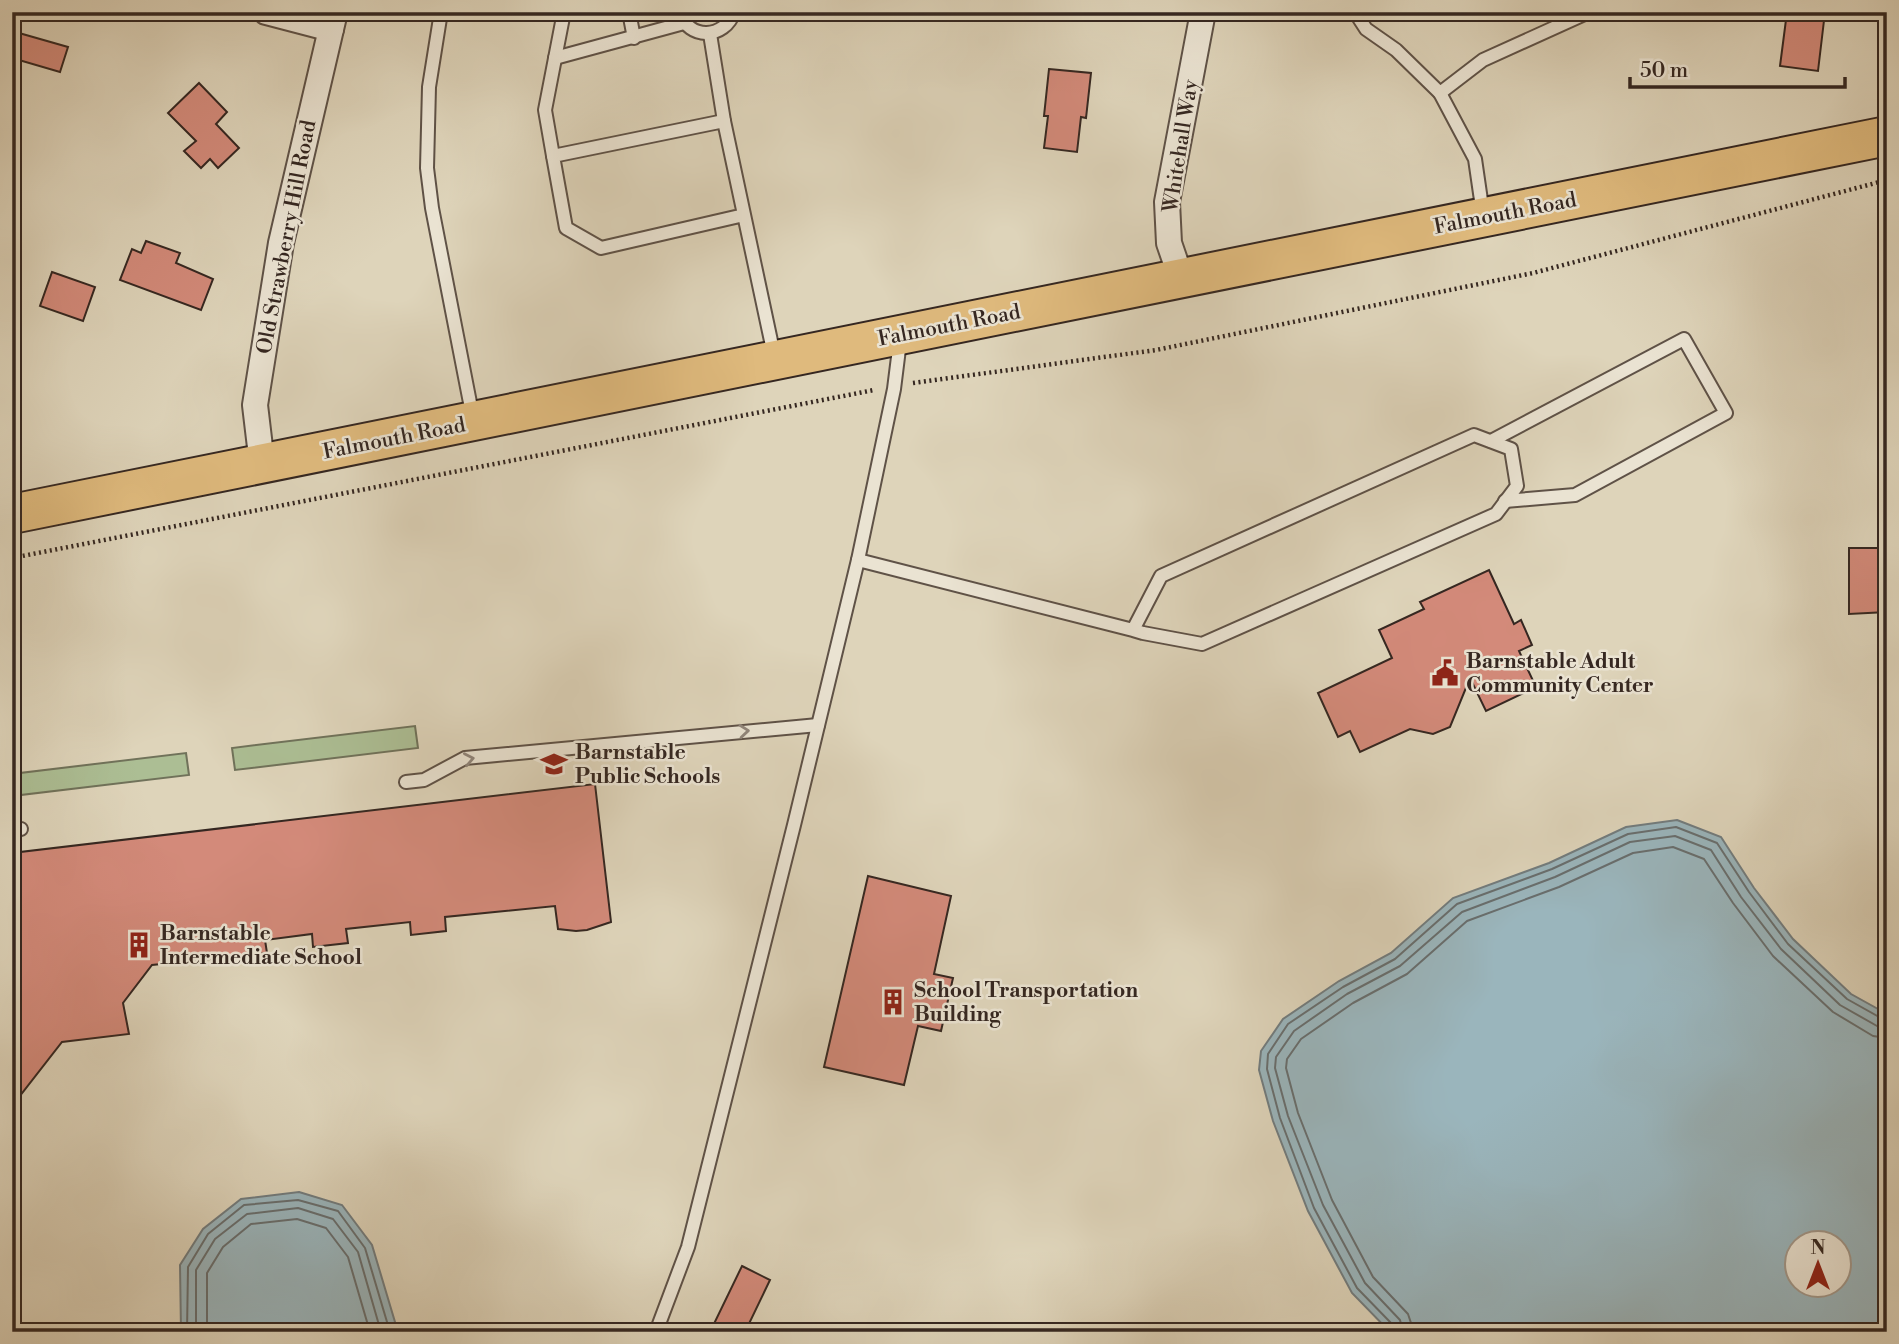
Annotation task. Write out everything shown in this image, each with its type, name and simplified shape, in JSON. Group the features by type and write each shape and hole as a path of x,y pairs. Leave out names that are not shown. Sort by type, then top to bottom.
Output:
{"main road":[{"name":"Falmouth Road","path":"12,514 1887,136"}],"street":[{"path":"266,12 333,21"},
{"name":"Whitehall Way","path":"1181,278 1169,243 1167,202 1203,12"},
{"name":"Old Strawberry Hill Road","path":"262,464 255,405 281,243 333,21"}],"lane":[{"path":"440,12 429,87 427,168 432,208 474,422"},
{"path":"564,12 545,110 566,228 601,248 744,215"},
{"path":"629,12 634,38"},
{"path":"555,58 634,38 682,18 692,30 710,34 727,26 734,12"},
{"path":"1355,12 1366,29 1396,50 1440,93 1475,159 1483,218"},
{"path":"1440,93 1483,60 1589,12"},
{"path":"710,34 724,121 775,359"},
{"path":"553,156 724,121"},
{"path":"656,1332 688,1247 818,725 858,559 894,386 901,335"},
{"path":"1490,442 1684,339 1726,413 1575,495 1505,501"},
{"path":"858,559 1133,630 1202,644 1496,514 1517,486 1511,449 1474,435 1161,576 1133,630"},
{"path":"406,782 424,780 465,758 818,725"}],"path":[{"path":"12,558 894,386 1156,350 1533,273 1887,180"}],"green space":[{"path":"415,726 418,748 235,770 232,748"},
{"path":"186,753 189,775 12,796 12,774"}],"water":[{"path":"1677,820 1721,837 1754,888 1793,939 1851,994 1887,1014 1887,1332 1390,1332 1352,1293 1308,1211 1273,1121 1259,1070 1261,1051 1283,1019 1339,981 1391,953 1453,898 1549,863 1626,827"},
{"path":"299,1192 342,1205 372,1245 398,1332 181,1332 180,1265 203,1229 241,1199"}],"building":[{"path":"1787,12 1825,12 1818,71 1780,66"},
{"path":"12,31 68,47 60,72 12,58"},
{"path":"1049,69 1091,73 1086,118 1081,117 1077,152 1044,148"},
{"path":"199,83 227,112 216,124 239,148 218,168 210,159 201,168 184,151 196,141 168,113"},
{"path":"146,241 180,253 176,263 213,279 201,310 120,280 132,249 141,253"},
{"path":"52,272 95,287 83,321 40,306"},
{"path":"1849,548 1887,548 1887,612 1849,614"},
{"name":"Barnstable Adult Community Center","path":"1489,570 1514,624 1521,620 1532,645 1519,651 1536,687 1486,711 1470,678 1450,727 1433,734 1410,729 1360,752 1350,731 1338,737 1318,693 1392,658 1379,630 1424,609 1420,602"},
{"name":"Barnstable Intermediate School","path":"595,784 611,922 587,930 558,929 555,906 445,917 446,931 411,935 410,922 346,929 348,943 313,947 312,934 265,940 267,953 152,965 123,1003 129,1034 62,1042 12,1106 12,853"},
{"name":"School Transportation Building","path":"868,876 951,896 934,974 953,978 941,1031 918,1026 904,1085 824,1067"},
{"path":"742,1266 770,1280 745,1332 710,1332"}],"place":[{"name":"Barnstable Adult Community Center","path":"1445,673"},
{"name":"Barnstable Public Schools","path":"554,764"},
{"name":"Barnstable Intermediate School","path":"139,945"},
{"name":"School Transportation Building","path":"893,1002"}]}
